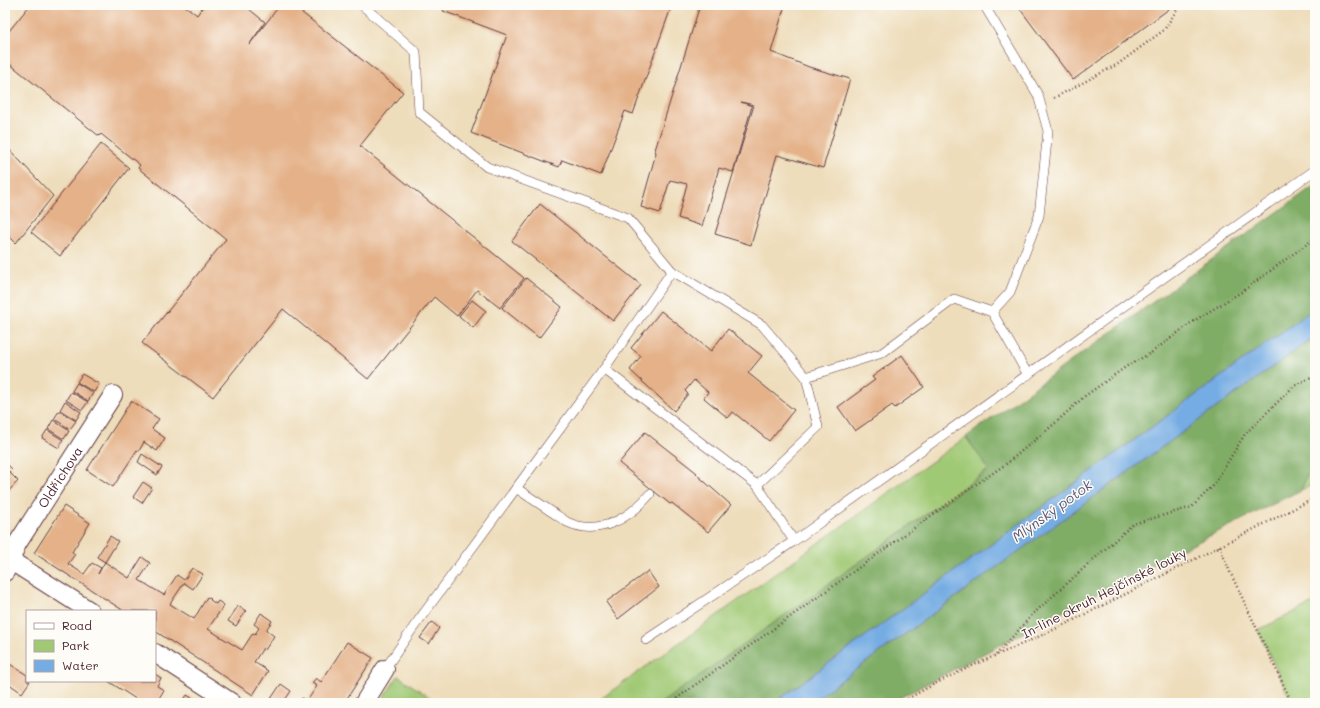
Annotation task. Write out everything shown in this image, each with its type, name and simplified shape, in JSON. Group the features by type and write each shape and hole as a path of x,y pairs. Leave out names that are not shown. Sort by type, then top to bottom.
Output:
{"street":[{"name":"Oldřichova","path":"6,563 113,395"},
{"path":"6,563 88,610"},
{"path":"156,654 232,703"},
{"path":"364,703 385,669"}],"lane":[{"path":"362,5 416,52 419,112 487,167 628,218 672,271 762,325 806,377 818,428 757,485"},
{"path":"984,5 1038,95 1048,131 1039,216 1010,292 992,312"},
{"path":"646,640 794,541 1315,170"},
{"path":"385,669 604,368 672,271"},
{"path":"806,377 882,353 954,299 992,312 1028,375"},
{"path":"604,368 757,485 794,541"},
{"path":"516,488 567,522 582,527 597,527 619,521 630,514 650,494"}],"path":[{"path":"1041,106 1118,64 1164,30 1180,5"},
{"path":"670,703 1006,464 1085,396 1128,366 1151,353 1192,322 1243,291 1315,238"},
{"path":"995,656 1034,613 1133,524 1192,507 1213,486 1244,434 1294,386 1315,375"},
{"name":"In-line okruh Hejčínské louky","path":"901,703 963,669 1017,647 1068,623 1315,498"},
{"path":"1219,546 1292,703"}],"green space":[{"path":"1315,185 1315,308 774,703 661,703 989,470 966,437"},
{"path":"1315,336 1315,456 1301,490 1152,565 890,703 810,703"},
{"path":"966,437 989,469 663,703 595,703"},
{"path":"1315,456 1315,484 1301,490"},
{"path":"1315,602 1315,703 1292,703 1258,630"},
{"path":"398,676 438,703 380,703"}],"water":[{"name":"Mlýnský potok","path":"1315,308 1315,336 810,703 774,703"}],"building":[{"path":"30,5 184,5 197,15 204,5 244,5 265,22 249,45 280,5 292,5 403,92 360,146 524,278 500,308 477,290 457,316 434,297 368,379 283,309 213,397 142,343 226,239 138,168 140,165 101,134 99,136 5,60 5,36"},
{"path":"446,5 672,5 633,114 625,111 601,175 562,160 559,167 471,133 507,35 443,11"},
{"path":"700,5 785,5 771,52 809,67 850,79 823,168 777,155 751,245 715,234 754,105 741,102 752,106 733,172 719,168 702,226 678,218 687,184 670,180 660,213 641,207 656,153 655,150"},
{"path":"1017,5 1166,5 1169,9 1073,80"},
{"path":"101,144 129,168 60,256 31,232"},
{"path":"5,145 53,196 16,243 5,232"},
{"path":"540,204 641,285 613,321 512,241"},
{"path":"526,278 562,307 539,338 502,308"},
{"path":"472,300 486,311 473,328 459,316"},
{"path":"661,311 711,351 728,329 762,356 748,373 794,410 769,441 733,412 728,418 704,398 708,392 694,380 685,391 688,394 674,411 630,370 641,356 631,348"},
{"path":"902,355 924,387 895,408 892,405 855,431 838,407 875,380 872,377"},
{"path":"82,374 99,384 94,392 77,382"},
{"path":"77,383 93,393 88,401 72,391"},
{"path":"71,392 88,402 82,410 66,400"},
{"path":"65,401 81,412 76,420 60,410"},
{"path":"131,401 159,419 152,429 165,438 157,451 144,442 139,451 137,450 113,487 87,470"},
{"path":"59,411 76,421 70,429 54,419"},
{"path":"53,420 69,431 64,439 48,429"},
{"path":"47,430 63,440 59,448 42,438"},
{"path":"645,432 697,473 696,474 731,505 708,532 619,463"},
{"path":"142,454 162,467 157,475 138,462"},
{"path":"5,462 12,469 9,472 18,481 5,495"},
{"path":"143,482 152,488 142,503 133,497"},
{"path":"64,506 90,523 72,552 75,554 68,564 84,574 92,563 101,568 98,574 105,562 129,578 142,557 150,563 139,580 164,595 177,575 184,580 192,568 203,574 193,589 184,583 170,604 194,619 207,597 216,604 218,601 224,605 208,629 242,650 253,633 255,634 259,628 254,624 261,613 272,621 266,630 274,636 265,650 263,648 254,662 268,671 253,695 156,632 156,610 122,610 34,553"},
{"path":"110,536 118,541 105,562 97,557"},
{"path":"648,571 659,587 618,619 606,602"},
{"path":"238,606 246,611 236,626 228,621"},
{"path":"432,622 439,628 429,644 420,638"},
{"path":"347,642 373,658 344,703 299,703 302,698 307,701 317,686 312,683 316,678 321,682"},
{"path":"5,661 26,674 26,682 29,682 22,693 5,681"},
{"path":"156,675 161,678 157,686 164,690 156,703 151,703 147,700 146,703 142,703 110,682 156,682"},
{"path":"281,684 291,691 283,703 268,703"},
{"path":"187,695 200,703 182,703"}]}
